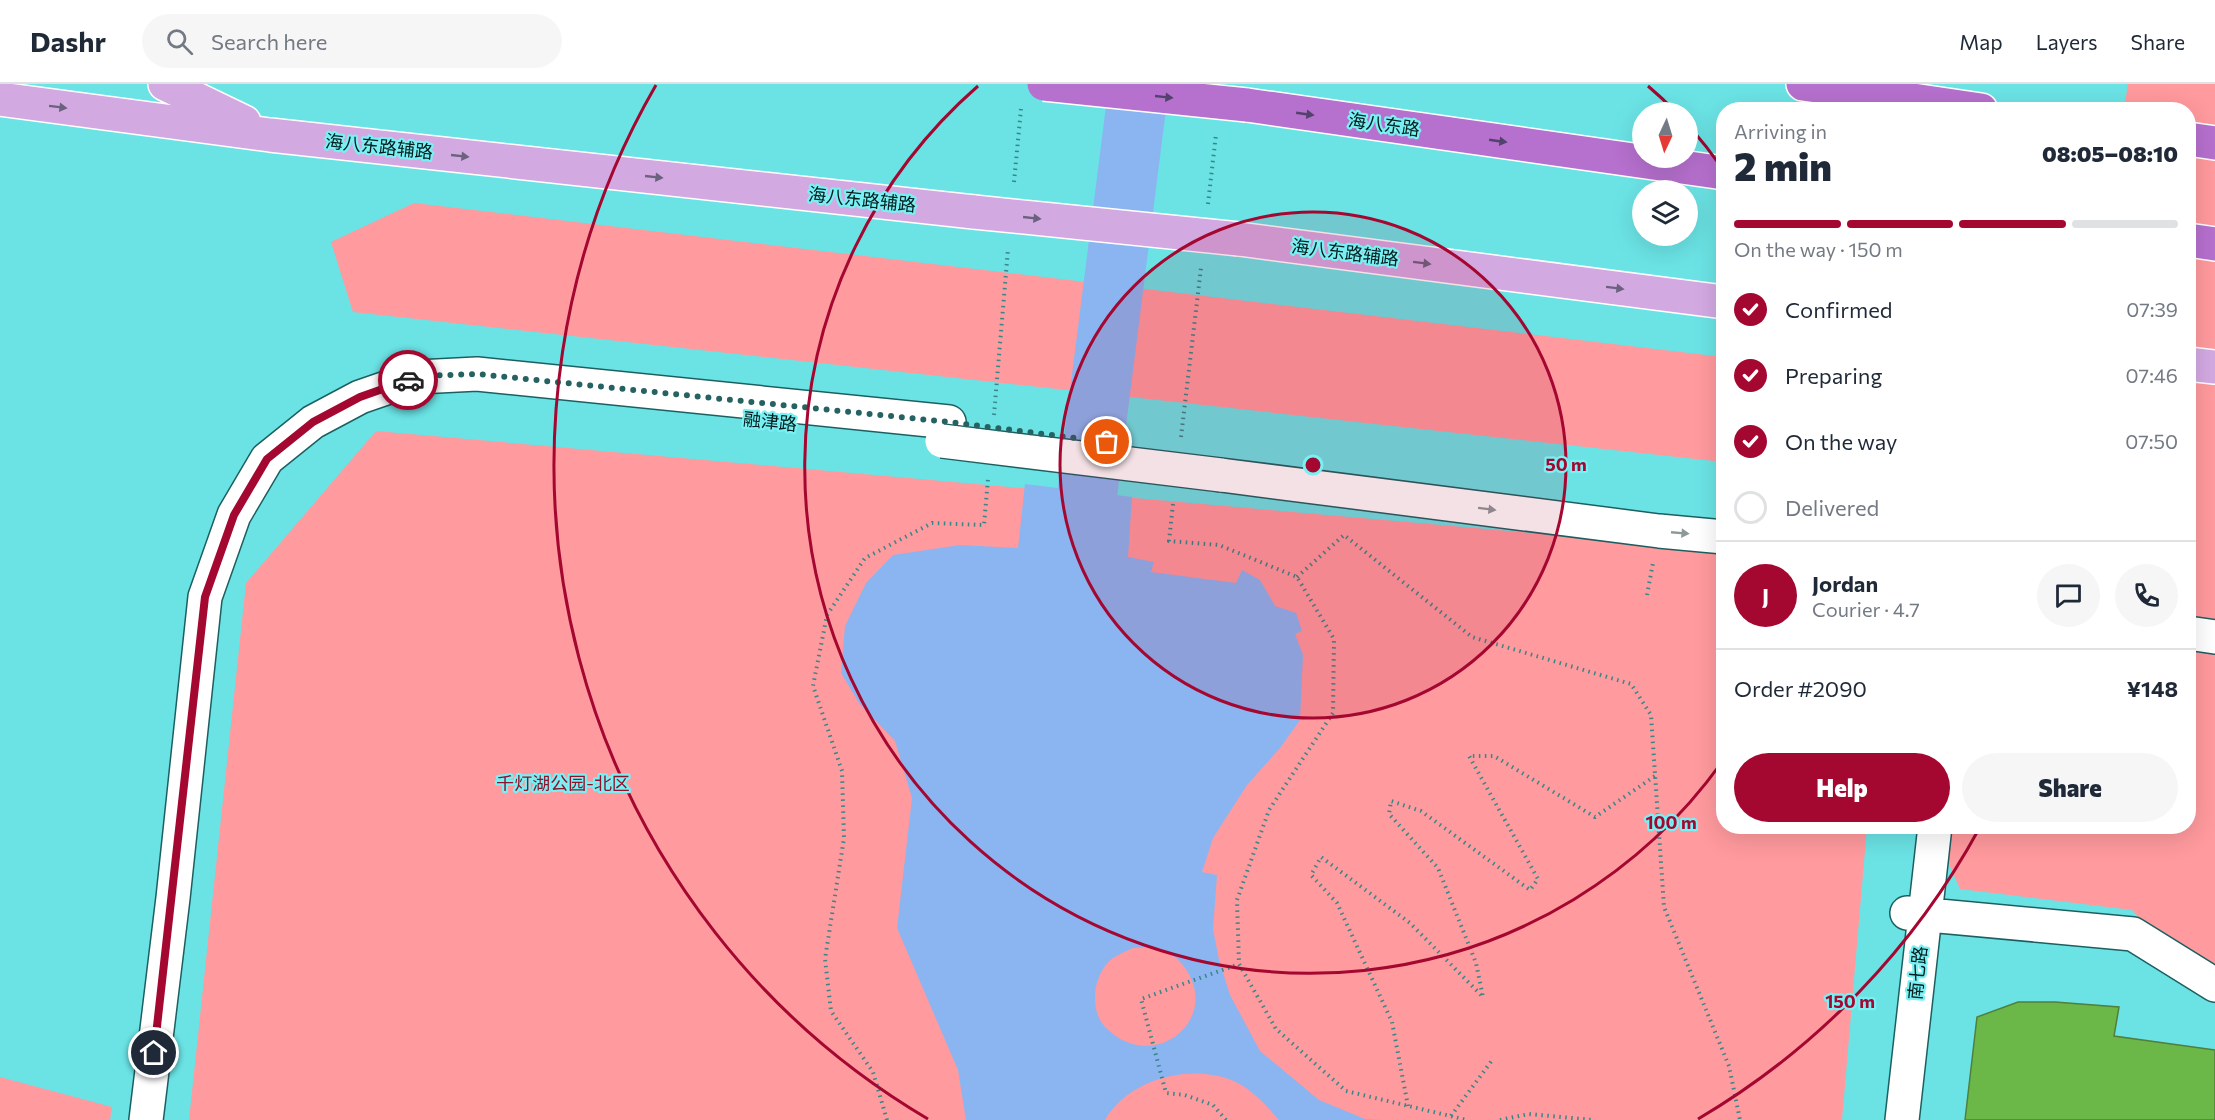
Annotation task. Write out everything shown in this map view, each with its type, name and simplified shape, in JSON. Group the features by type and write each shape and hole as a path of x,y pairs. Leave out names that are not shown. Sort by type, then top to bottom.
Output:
{"highway":[{"name":"海八东路","path":"1044,84 1247,105 1716,173"},
{"path":"1803,84 1926,102"},
{"path":"2196,140 2215,142"},
{"path":"2196,241 2215,244"}],"main road":[{"path":"165,84 270,135"},
{"name":"海八东路辅路","path":"0,99 270,135 1239,239 1716,301"},
{"path":"2196,365 2215,367"}],"street":[{"name":"融津路","path":"146,1120 173,898 205,597 234,515 267,459 313,422 360,397 418,376 477,374 946,432"},
{"name":"融津路","path":"165,1120 222,597 245,525 275,473 321,436 368,411 425,391 480,389 946,432"},
{"path":"946,432 1220,465 1716,514"},
{"path":"1220,465 1659,531 1716,536"},
{"path":"2196,634 2215,637"},
{"name":"南七路","path":"1902,1120 1916,914 1915,834"},
{"name":"南七路","path":"1884,1120 1916,914 1933,834"},
{"path":"1916,914 2133,934 2215,985"}],"path":[{"path":"1014,191 1021,108"},
{"path":"1207,213 1217,131"},
{"path":"994,417 1009,238"},
{"path":"1179,447 1202,260"},
{"path":"887,1120 873,1072 831,1011 825,959 844,838 842,771 813,686 827,615 865,558 932,523 984,525 988,476"},
{"path":"1174,494 1169,541 1219,545 1297,577 1334,639 1333,713 1269,810 1237,900 1239,964 1276,1029 1346,1091 1467,1120"},
{"path":"1297,577 1344,535 1472,638 1631,684 1651,715 1664,907 1729,1066 1740,1120"},
{"path":"1408,1106 1392,1022 1337,903 1311,875 1321,857 1410,922 1483,997 1476,963 1438,868 1389,814 1391,801 1421,812 1530,891 1538,879 1469,756 1494,756 1595,817 1655,776"},
{"path":"1226,1120 1213,1106 1185,1095 1166,1093 1141,999 1239,964"},
{"path":"1451,1116 1493,1059"},
{"path":"1500,1120 1529,1114 1593,1120"}],"green space":[{"path":"2128,84 2215,84 2215,998 2132,910 1960,889 1948,862 1951,834 2196,834 2196,102 2125,102"},
{"path":"414,203 1716,356 1716,461 353,312 331,242"},
{"name":"千灯湖公园-北区","path":"376,431 1716,549 1716,834 1866,834 1842,1120 189,1120 246,583"},
{"path":"0,1077 112,1107 110,1120 0,1120"}],"water":[{"path":"1025,484 1132,497 1128,557 1154,562 1151,572 1236,583 1242,570 1260,580 1275,606 1296,613 1302,631 1295,634 1303,655 1300,720 1280,748 1247,785 1213,838 1202,872 1217,875 1213,929 1219,960 1230,995 1260,1051 1319,1100 1365,1119 1381,1120 1279,1120 1257,1096 1237,1082 1195,1073 1177,1075 1143,1085 1115,1106 1105,1120 966,1120 958,1070 897,928 912,798 895,741 859,703 841,673 845,626 866,583 893,555 960,545 1018,548","holes":["1153,947 1172,955 1185,968 1194,987 1195,1006 1189,1022 1177,1035 1161,1043 1143,1046 1124,1041 1106,1028 1097,1012 1095,992 1101,973 1113,958 1133,948"]}],"building":[{"path":"2018,1002 2055,1002 2119,1007 2114,1036 2215,1050 2215,1120 1965,1120 1977,1017"}],"waterway":[{"path":"1077,574 1139,84"}],"way so far":[{"path":"408,380 418,376 477,374 949,422 1107,442"}],"route":[{"path":"154,1053 205,597 234,515 267,459 313,422 360,397 408,380"}]}
